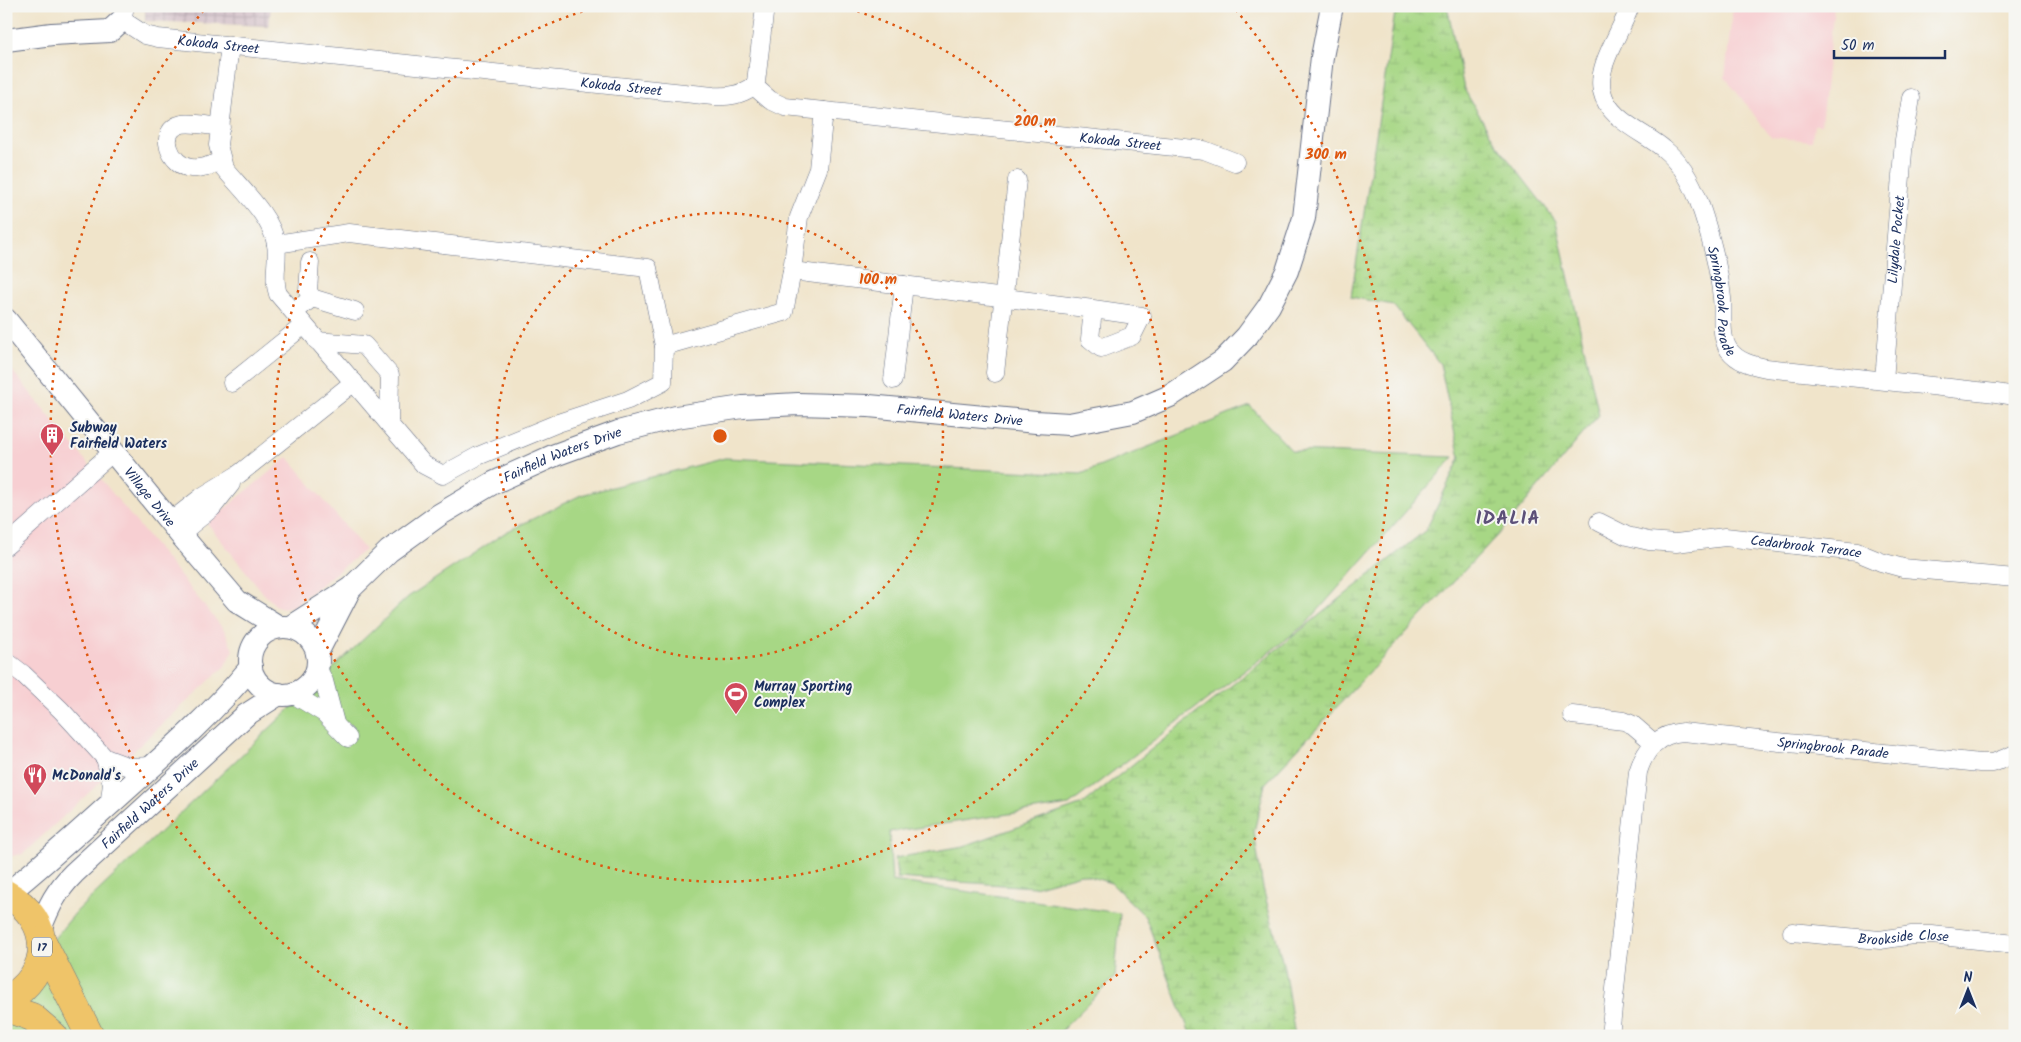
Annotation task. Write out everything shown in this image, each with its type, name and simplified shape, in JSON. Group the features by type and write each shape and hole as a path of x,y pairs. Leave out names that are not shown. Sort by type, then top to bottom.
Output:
{"main road":[{"name":"17","path":"6,894 21,903 32,914 90,1036"},
{"name":"17","path":"6,1000 20,993 30,983 38,970 42,956 41,935"},
{"path":"6,1008 32,1017 54,1036"}],"street":[{"path":"754,86 764,6"},
{"name":"Springbrook Parade","path":"1630,6 1604,66 1601,78 1601,91 1610,109 1665,149 1690,182 1699,202 1709,236 1722,298 1722,327 1729,350 1738,359 1750,365 2015,396"},
{"name":"Fairfield Waters Drive","path":"285,627 351,588 389,551 439,515 493,483 555,454 618,432 676,417 742,407 798,404 869,406 1069,424 1134,412 1170,396 1223,362 1247,336 1269,306 1288,271 1304,218 1322,57 1333,7"},
{"name":"Kokoda Street","path":"6,40 52,34 110,31 123,13 145,35 714,96 731,97 754,86 778,104 824,111 1204,150 1235,162"},
{"path":"230,45 218,145 224,168 268,222 276,244 276,288 278,294 424,465 444,475 478,456 558,423 628,400 663,382 664,346 648,268 349,233 276,244"},
{"name":"Lilydale Pocket","path":"1884,380 1904,140 1911,98"},
{"path":"664,346 784,312 792,271 799,216 818,169 824,111"},
{"path":"221,127 182,124 171,132 168,139 168,146 177,162 185,167 206,167 221,160"},
{"path":"994,373 1016,180"},
{"path":"310,262 308,291 312,298 355,311"},
{"path":"792,271 1093,309"},
{"path":"893,380 904,285"},
{"path":"232,383 299,319 312,298"},
{"name":"Village Drive","path":"6,320 175,528 237,601 285,627"},
{"path":"317,341 364,345 390,375 389,424"},
{"path":"175,528 212,508 239,474 354,382"},
{"path":"6,546 114,451"},
{"name":"Cedarbrook Terrace","path":"1599,522 1627,536 1649,541 1676,543 1725,538 1857,552 1881,562 1903,568 2015,578"},
{"name":"Fairfield Waters Drive","path":"317,660 351,588"},
{"name":"Village Drive","path":"237,601 252,657"},
{"path":"336,723 308,636 300,630 285,627 268,630 259,638 252,657 254,676 260,685 324,712 348,738"},
{"name":"Fairfield Waters Drive","path":"6,894 50,859 231,692 252,657"},
{"path":"285,694 308,684 314,676 317,660"},
{"path":"6,661 61,710 105,758 129,767 153,766"},
{"name":"Fairfield Waters Drive","path":"41,935 49,906 60,888 74,874 246,715 285,694"},
{"path":"1572,716 1624,721 1633,725 1654,743 1641,760 1638,772 1610,1036"},
{"name":"Springbrook Parade","path":"1654,743 1672,733 1683,732 1980,763 1993,763 2015,754"},
{"path":"105,758 112,784 109,806"},
{"name":"Brookside Close","path":"1792,932 1880,940 1912,935 1932,935 2015,944"}],"shaded area":[{"path":"145,6 271,6 269,26 145,21"},
{"path":"1733,6 1834,6 1821,125 1814,125 1812,141 1771,137 1725,77"},
{"path":"6,363 225,631 233,650 225,666 23,854 6,857"},
{"path":"288,457 365,550 293,606 282,608 276,606 264,594 207,523"}],"green space":[{"path":"1396,6 1447,6 1464,89 1497,145 1556,221 1599,415 1504,528 1265,784 1254,832 1263,888 1284,968 1295,1036 1191,1036 1145,916 1111,883 1081,874 1034,887 897,878 895,858 964,846 1083,804 1426,530 1460,458 1440,364 1393,305 1351,297"},
{"name":"Murray Sporting Complex","path":"1250,406 1292,451 1454,457 1306,624 1069,805 889,832 892,881 1120,913 1115,977 1056,1036 6,1036 6,996 77,911 408,597 506,532 581,495 725,458 1081,474"}],"place":[{"name":"Subway Fairfield Waters","path":"52,456"},
{"name":"Murray Sporting Complex","path":"736,715"},
{"name":"McDonald's","path":"35,796"}],"district":[{"name":"IDALIA","path":"1508,517"}]}
